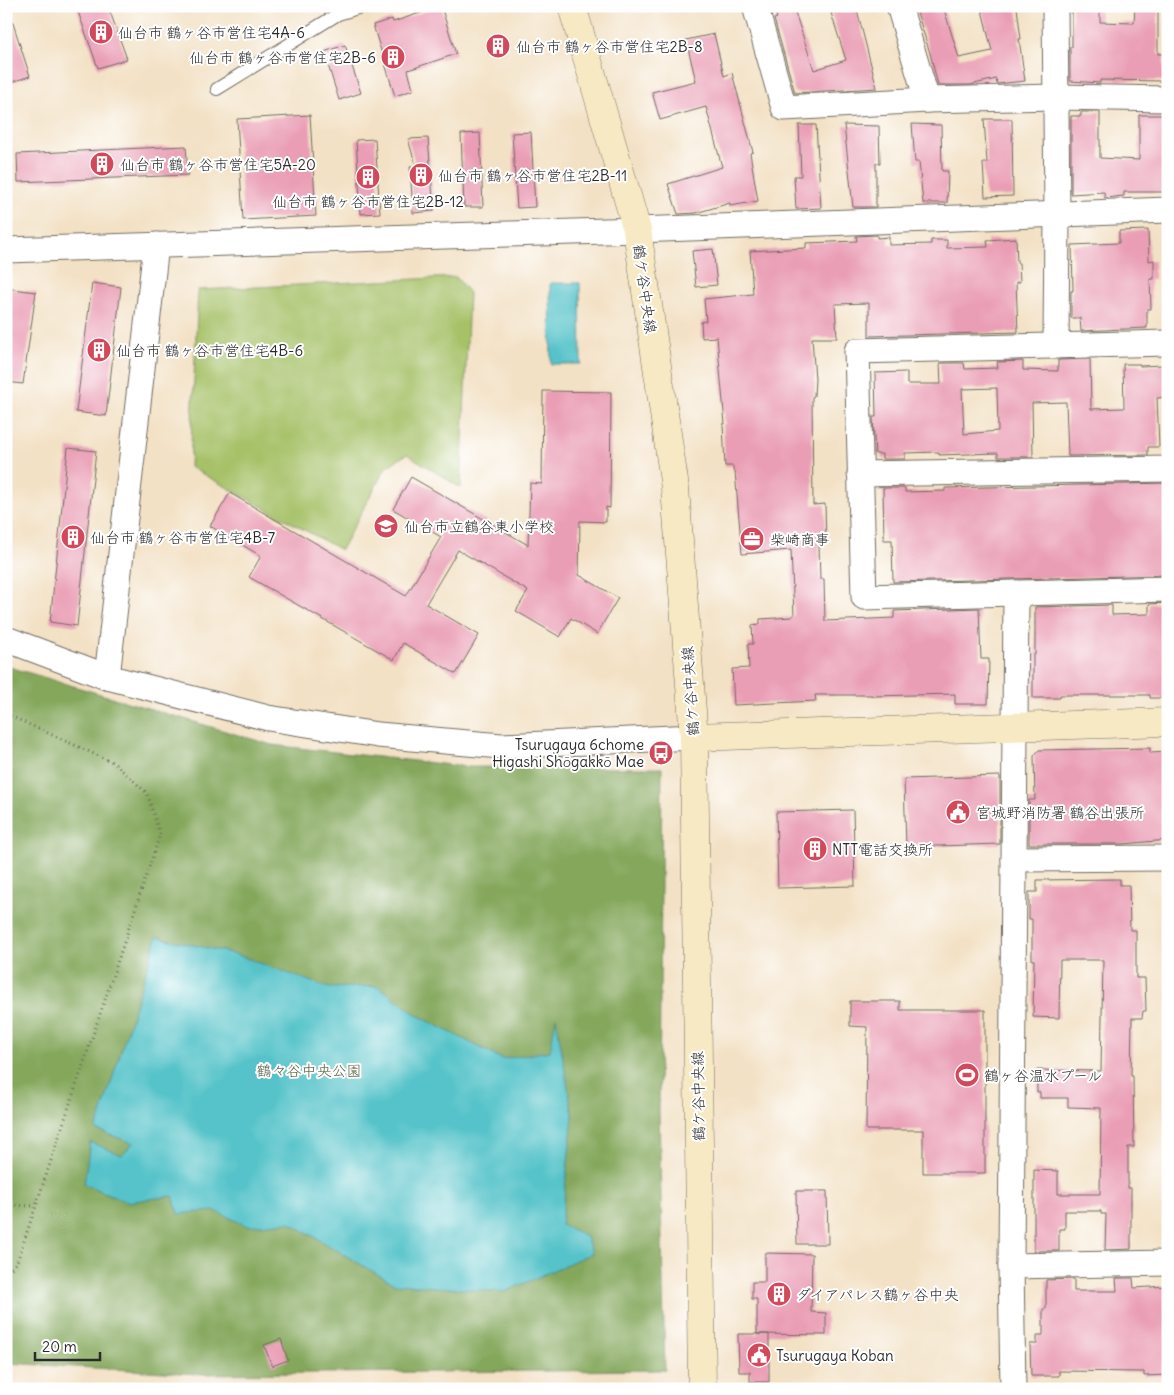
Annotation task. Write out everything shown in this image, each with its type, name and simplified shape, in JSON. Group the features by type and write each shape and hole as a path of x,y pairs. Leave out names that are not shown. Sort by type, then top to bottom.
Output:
{"street":[{"name":"鶴ケ谷中央線","path":"572,6 637,230 675,488 694,737 702,1389"},
{"path":"755,6 784,108 927,100 1056,97 1168,99"},
{"path":"899,6 927,100"},
{"path":"1055,6 1056,346"},
{"path":"6,250 637,230 1168,210"},
{"path":"107,677 156,244"},
{"path":"1168,343 857,351 864,597 1168,589"},
{"path":"860,474 1168,469"},
{"path":"1013,1389 1011,1266 1016,593"},
{"path":"6,639 107,677 268,718 378,735 502,746 694,737 1168,722"},
{"path":"1014,859 1168,858"},
{"path":"1011,1266 1168,1264"}],"lane":[{"path":"217,90 338,14 364,6"}],"path":[{"path":"6,714 114,763 147,794 160,835 17,1262 6,1274"},
{"path":"6,1204 36,1206"}],"green space":[{"path":"456,277 469,293 461,488 407,454 386,467 341,550 190,467 198,290"},
{"name":"鶴々谷中央公園","path":"6,666 272,745 468,767 662,768 659,1111 665,1370 199,1374 6,1363"}],"water":[{"path":"550,283 580,283 581,364 551,364"},
{"path":"157,937 235,954 329,988 378,986 417,1015 502,1059 550,1051 556,1017 573,1117 561,1225 585,1235 592,1253 505,1292 394,1284 289,1222 247,1226 215,1211 178,1214 173,1196 128,1202 84,1184 90,1142 122,1155 133,1143 96,1130"}],"building":[{"name":"仙台市 鶴ヶ谷市営住宅4A-6","path":"76,6 108,6 127,59 98,68"},
{"path":"441,6 456,54 408,70 413,90 395,96 373,25 392,19 393,22"},
{"path":"773,6 793,6 814,70 846,60 831,13 849,6 856,6 877,88 795,93 774,19 777,18"},
{"path":"915,6 943,6 959,58 992,51 981,6 999,6 999,10 1017,8 1025,81 997,84 996,79 970,85 938,85"},
{"path":"1072,6 1100,6 1100,22 1134,23 1135,6 1158,6 1158,54 1164,54 1164,81 1100,80 1100,83 1070,81"},
{"path":"6,14 10,14 30,76 6,84"},
{"path":"714,34 724,76 732,73 753,152 750,153 758,201 730,206 730,203 696,213 678,214 668,184 722,167 706,107 660,120 652,92 696,81 686,40"},
{"path":"345,45 361,93 339,100 324,52"},
{"path":"1081,112 1100,112 1100,158 1139,160 1139,115 1168,115 1168,192 1124,192 1124,196 1105,198 1104,192 1071,194 1071,116 1081,116"},
{"path":"310,115 316,216 243,220 237,119"},
{"path":"984,119 1012,119 1013,196 985,197 983,163 987,163"},
{"path":"912,124 941,125 942,171 948,171 947,203 923,203 919,162 915,162"},
{"path":"799,125 816,125 821,208 796,209 794,176 801,176"},
{"path":"844,125 879,126 880,163 876,163 876,207 853,207"},
{"path":"531,132 535,207 517,208 512,133"},
{"path":"480,133 483,207 464,207 461,134"},
{"name":"仙台市 鶴ヶ谷市営住宅2B-11","path":"428,138 434,211 413,213 410,167 416,166 408,139"},
{"name":"仙台市 鶴ヶ谷市営住宅2B-12","path":"375,139 380,213 361,214 356,140"},
{"name":"仙台市 鶴ヶ谷市営住宅5A-20","path":"186,146 188,175 18,182 17,154"},
{"path":"1148,230 1149,261 1154,260 1154,279 1150,279 1151,309 1147,309 1147,328 1081,331 1080,318 1071,318 1071,291 1073,291 1072,245 1119,243 1119,231"},
{"path":"877,235 877,238 889,237 889,245 931,244 931,240 947,240 947,248 988,247 987,240 1016,238 1020,282 1016,282 1018,332 869,336 869,303 835,304 837,338 812,338 815,379 814,396 812,397 813,505 825,504 826,541 821,541 821,545 819,545 820,579 824,579 825,621 894,618 894,611 979,608 981,659 989,659 988,704 955,704 955,694 815,695 816,701 734,705 732,669 749,668 748,644 753,644 752,625 760,624 760,619 792,617 794,615 791,550 742,554 735,471 733,471 733,466 725,466 723,424 725,424 717,337 702,338 701,322 706,321 704,299 753,294 750,251 806,248 806,243 857,241 856,236"},
{"path":"713,249 717,285 696,287 692,251"},
{"name":"仙台市 鶴ヶ谷市営住宅4B-6","path":"92,283 121,287 106,416 76,412"},
{"path":"6,288 36,292 23,384 6,382"},
{"path":"1090,359 1091,409 1124,408 1123,364 1140,364 1140,366 1164,365 1164,376 1168,376 1168,397 1157,398 1159,447 1148,447 1148,455 1068,456 1066,402 1032,403 1033,457 998,457 998,453 939,455 939,452 905,453 905,459 882,459 882,454 875,454 873,417 876,417 875,373 907,372 907,384 941,384 940,363 964,363 965,369 998,368 997,362 1023,361 1023,370 1058,371 1058,360","holes":["997,388 998,431 964,434 962,389"]},
{"path":"543,391 611,392 610,508 606,507 606,522 580,521 579,575 618,598 597,634 571,618 560,637 516,611 528,591 458,550 426,604 479,635 456,674 403,643 394,660 249,577 261,556 210,526 230,493 406,596 441,537 393,509 411,477 528,545 530,483 542,484"},
{"name":"仙台市 鶴ヶ谷市営住宅4B-7","path":"68,448 96,451 77,626 50,622"},
{"path":"1168,483 1168,575 893,582 892,540 884,540 883,488 905,488 905,492 945,491 945,488"},
{"path":"1168,603 1168,698 1150,698 1150,695 1060,695 1060,698 1033,698 1035,607 1112,605 1112,615 1149,614 1149,604"},
{"path":"1150,748 1150,753 1168,752 1168,840 1123,844 1029,844 1029,800 1035,800 1034,756 1039,750"},
{"path":"1000,776 1000,844 906,847 904,779"},
{"name":"NTT電話交換所","path":"853,810 855,886 778,888 776,812"},
{"path":"1120,879 1120,885 1129,885 1130,930 1136,930 1136,978 1145,978 1146,1011 1143,1011 1142,1018 1132,1018 1131,1076 1133,1076 1134,1147 1128,1147 1128,1188 1131,1188 1131,1249 1105,1250 1106,1214 1101,1214 1101,1211 1065,1211 1065,1229 1059,1229 1059,1251 1034,1251 1034,1170 1058,1171 1058,1194 1100,1194 1101,1108 1068,1107 1068,1098 1040,1098 1040,1092 1037,1092 1037,1070 1101,1071 1103,960 1060,960 1059,1018 1033,1017 1034,960 1032,960 1032,919 1029,919 1029,892 1037,892 1037,880"},
{"path":"850,1001 900,1001 900,1010 985,1010 985,1173 923,1173 923,1130 866,1130 867,1027 850,1026"},
{"path":"796,1191 827,1191 828,1244 797,1244"},
{"name":"ダイアパレス鶴ヶ谷中央","path":"765,1253 812,1254 811,1312 826,1313 826,1335 757,1334 757,1299 752,1299 752,1282 765,1282"},
{"path":"1116,1278 1133,1278 1134,1288 1167,1286 1168,1375 1144,1376 1144,1372 1059,1371 1059,1376 1031,1376 1030,1344 1037,1344 1037,1335 1043,1335 1043,1309 1046,1309 1046,1280 1074,1279 1074,1291 1117,1291"},
{"path":"738,1334 769,1334 769,1382 750,1382 750,1372 739,1372"},
{"path":"281,1339 288,1360 272,1366 264,1345"}],"place":[{"name":"仙台市 鶴ヶ谷市営住宅4A-6","path":"101,32"},
{"name":"仙台市 鶴ヶ谷市営住宅2B-8","path":"498,46"},
{"name":"仙台市 鶴ヶ谷市営住宅2B-6","path":"393,57"},
{"name":"仙台市 鶴ヶ谷市営住宅5A-20","path":"102,164"},
{"name":"仙台市 鶴ヶ谷市営住宅2B-11","path":"421,175"},
{"name":"仙台市 鶴ヶ谷市営住宅2B-12","path":"368,177"},
{"name":"仙台市 鶴ヶ谷市営住宅4B-6","path":"99,350"},
{"name":"仙台市立鶴谷東小学校","path":"386,526"},
{"name":"仙台市 鶴ヶ谷市営住宅4B-7","path":"73,537"},
{"name":"柴崎商事","path":"752,539"},
{"name":"Tsurugaya 6chome Higashi Shōgakkō Mae","path":"661,753"},
{"name":"宮城野消防署 鶴谷出張所","path":"958,812"},
{"name":"NTT電話交換所","path":"815,849"},
{"name":"鶴ヶ谷温水プール","path":"967,1075"},
{"name":"ダイアパレス鶴ヶ谷中央","path":"779,1294"},
{"name":"Tsurugaya Koban","path":"759,1355"}]}
